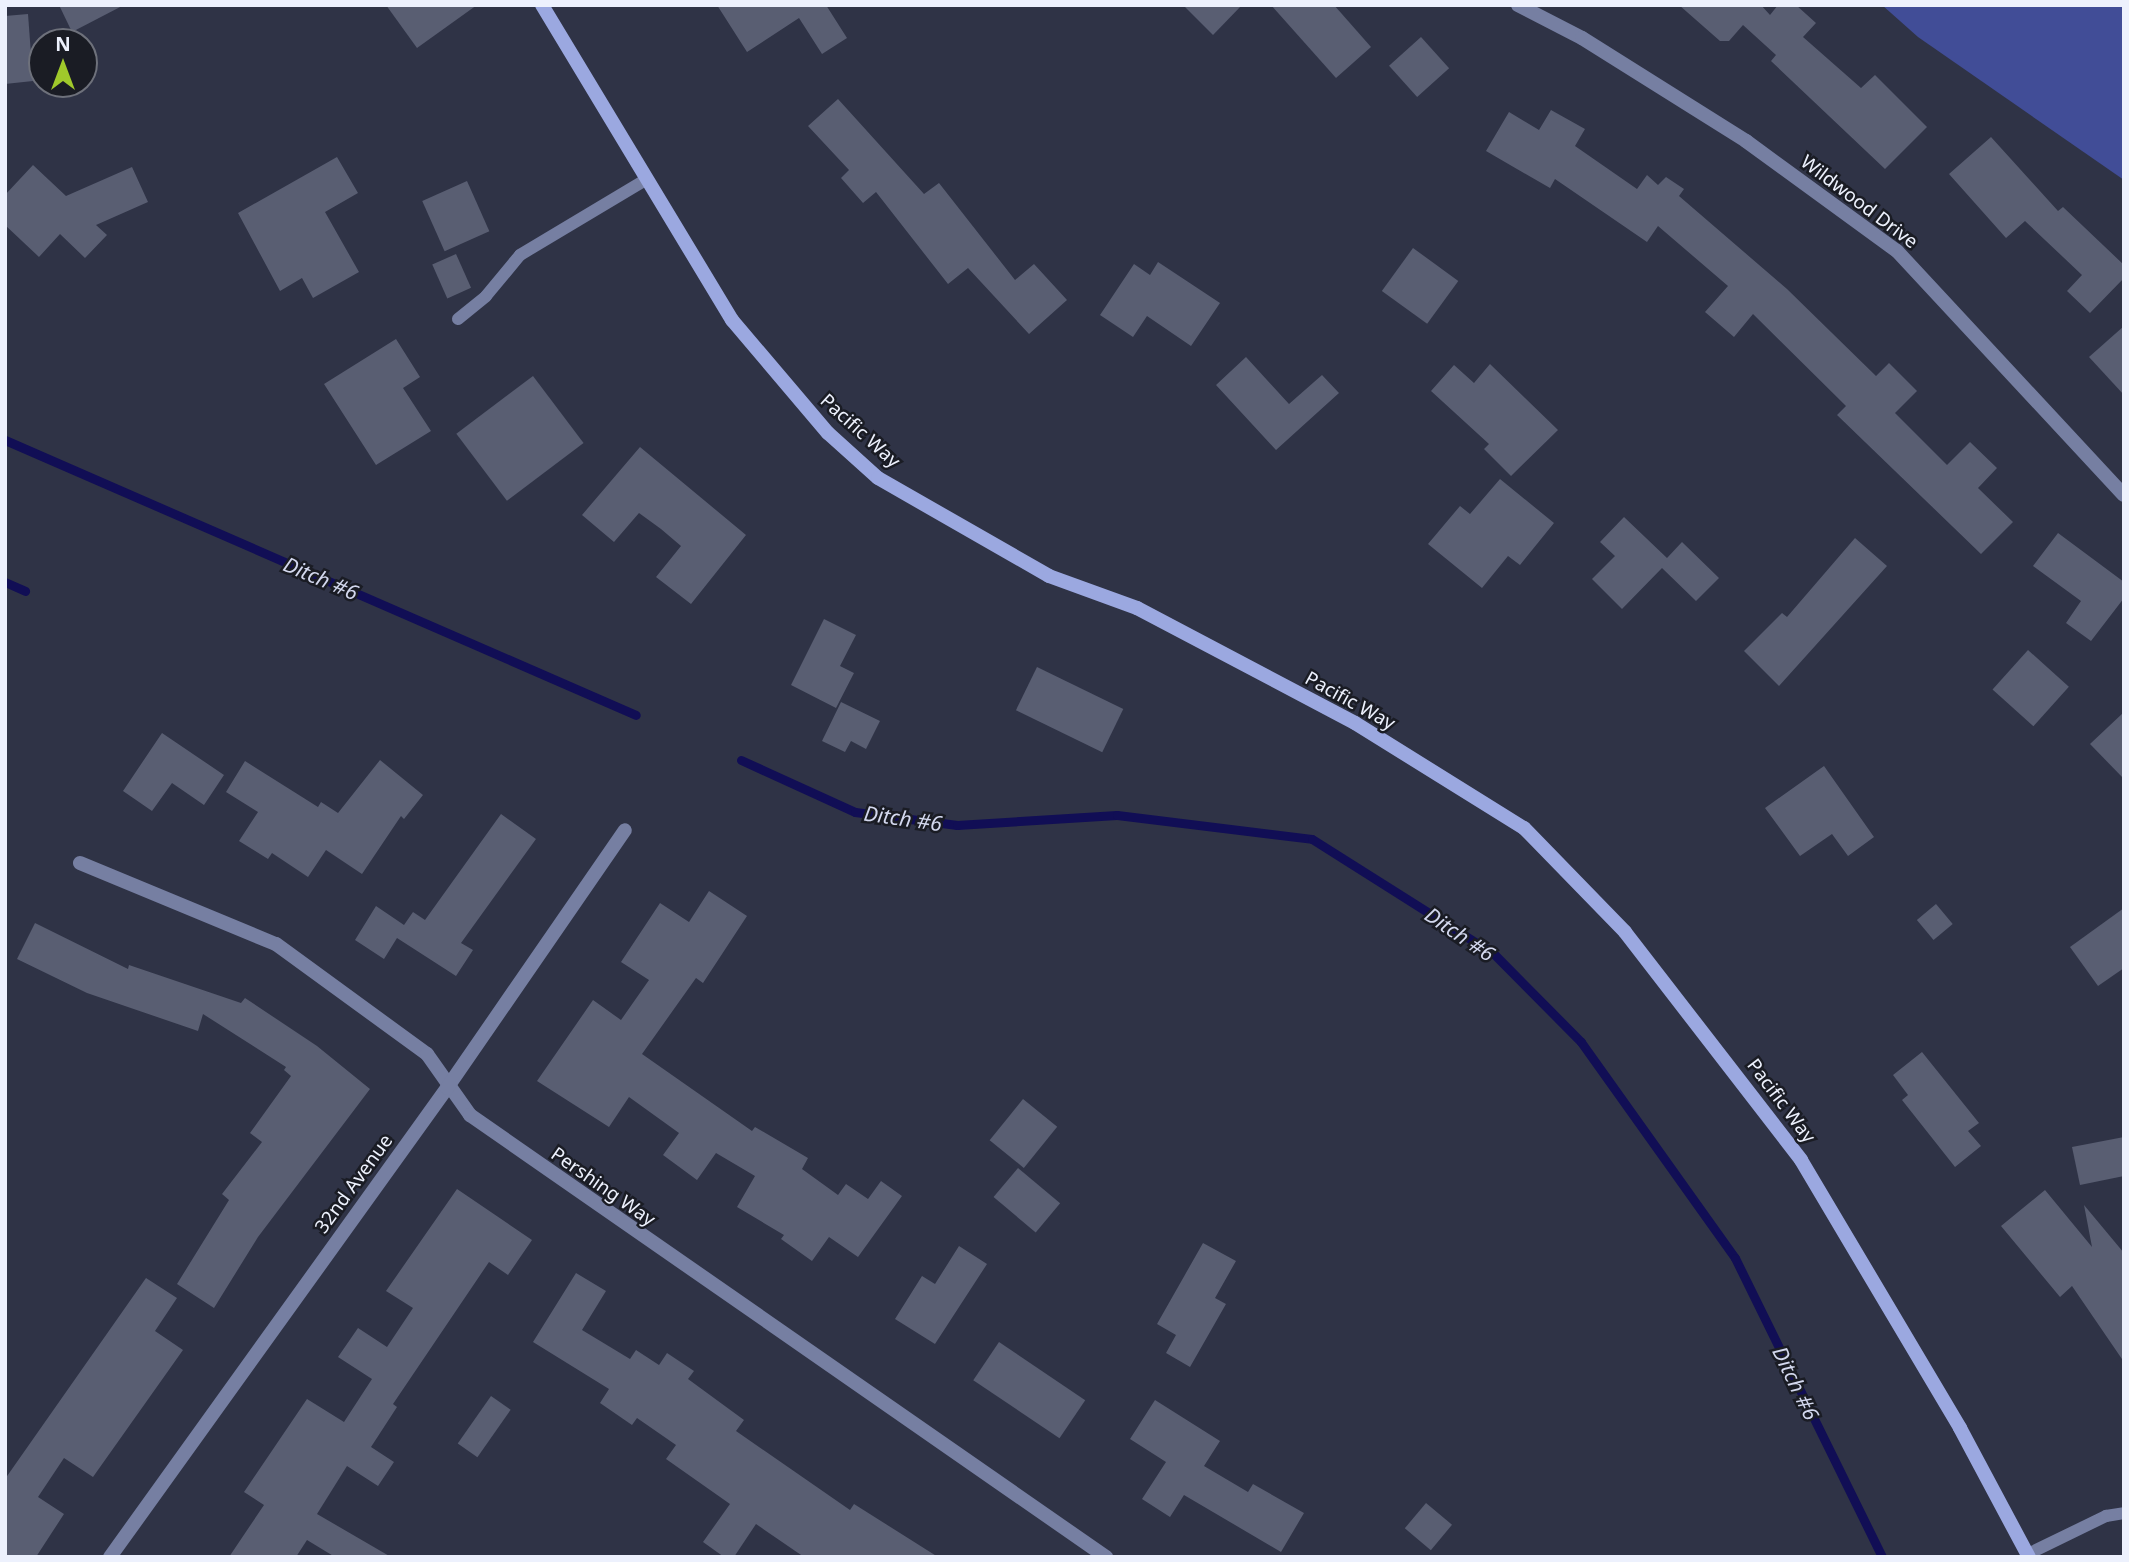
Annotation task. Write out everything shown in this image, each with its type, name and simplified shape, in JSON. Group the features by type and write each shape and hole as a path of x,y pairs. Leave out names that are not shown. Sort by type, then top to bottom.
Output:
{"main road":[{"name":"Pacific Way","path":"542,5 732,320 828,433 878,478 1049,576 1136,608 1355,723 1524,828 1625,932 1801,1160 1960,1428 2029,1555"}],"street":[{"name":"Wildwood Drive","path":"1518,5 1582,38 1746,141 1897,251 2124,495"},
{"name":"32nd Avenue","path":"110,1557 447,1088 625,830"},
{"name":"Pershing Way","path":"80,863 212,913 276,944 427,1054 447,1088 470,1115 491,1131 1106,1557"}],"lane":[{"path":"458,319 485,296 520,255 647,179"},
{"path":"2029,1555 2106,1516 2124,1513"}],"shaded area":[{"path":"1882,5 2124,5 2124,180 1918,37"}],"building":[{"path":"59,5 124,5 80,28 70,28"},
{"path":"386,5 477,5 417,48"},
{"path":"717,5 826,5 847,38 822,54 799,18 747,52"},
{"path":"1183,5 1242,5 1213,35"},
{"path":"1271,5 1334,5 1371,47 1336,78"},
{"path":"1679,5 1761,5 1770,15 1778,5 1796,5 1816,23 1803,37 1861,88 1875,75 1927,127 1885,169 1771,61 1776,55 1743,25 1729,41 1720,41"},
{"path":"28,14 28,82 5,84 5,16"},
{"path":"1421,37 1449,68 1417,97 1389,66"},
{"path":"838,99 924,194 939,183 1015,280 1034,264 1067,300 1029,334 968,268 948,284 876,192 863,203 841,178 849,170 808,126"},
{"path":"1551,110 1585,129 1575,146 1637,189 1647,175 1658,185 1666,177 1684,189 1679,196 1787,289 1876,376 1889,363 1917,391 1895,413 1947,465 1970,442 1997,468 1978,488 2013,522 1981,554 1837,415 1846,406 1753,314 1734,337 1705,312 1728,286 1658,226 1647,242 1555,179 1550,188 1486,151 1509,112 1539,130"},
{"path":"1991,137 2058,211 2063,207 2124,265 2124,278 2090,313 2067,291 2082,275 2025,221 2006,238 1949,174"},
{"path":"337,157 358,193 325,212 359,272 313,298 302,278 280,291 238,213"},
{"path":"33,165 66,196 132,167 148,202 96,225 107,235 85,258 60,234 39,257 5,225 5,195"},
{"path":"467,181 489,231 445,251 422,201"},
{"path":"1413,248 1458,281 1427,324 1382,291"},
{"path":"456,254 471,288 447,298 432,265"},
{"path":"1158,262 1220,303 1191,346 1147,316 1133,337 1100,315 1134,264 1150,275"},
{"path":"2124,326 2124,395 2089,357"},
{"path":"396,339 420,377 403,388 431,431 376,465 324,384"},
{"path":"1246,357 1289,404 1322,375 1339,393 1276,450 1216,385"},
{"path":"1490,364 1558,430 1511,476 1484,449 1489,444 1431,391 1454,365 1474,383"},
{"path":"533,376 584,443 507,501 456,434"},
{"path":"640,447 746,535 691,604 656,577 681,546 661,529 639,513 614,542 582,515"},
{"path":"1500,479 1554,523 1520,565 1508,556 1482,588 1428,544 1460,506 1470,514"},
{"path":"1624,517 1667,558 1682,542 1719,578 1696,601 1662,568 1622,609 1592,579 1615,556 1600,542"},
{"path":"2058,533 2124,582 2124,598 2091,641 2066,623 2081,601 2033,566"},
{"path":"1855,538 1887,566 1779,686 1744,651 1782,613 1787,617"},
{"path":"824,619 856,635 840,666 854,673 836,708 791,685"},
{"path":"2028,650 2069,687 2033,726 1993,689"},
{"path":"1037,667 1123,709 1102,752 1016,710"},
{"path":"841,702 880,721 866,749 851,741 845,752 822,741"},
{"path":"2124,712 2124,779 2090,744"},
{"path":"162,733 224,775 204,805 172,783 152,811 123,791"},
{"path":"380,760 423,795 404,819 401,816 362,874 326,850 308,877 272,853 268,859 239,841 258,812 226,792 245,761 318,807 321,802 338,813"},
{"path":"1824,766 1874,837 1848,856 1832,834 1800,856 1765,808"},
{"path":"501,814 536,839 461,943 473,950 456,976 397,938 384,959 355,940 376,906 404,925 413,912 425,920"},
{"path":"709,891 747,916 703,983 696,978 642,1054 752,1131 755,1127 808,1158 802,1169 838,1195 846,1184 868,1199 881,1181 902,1196 858,1257 829,1237 812,1261 781,1239 784,1235 737,1207 755,1176 716,1153 697,1180 663,1155 679,1133 629,1097 609,1127 537,1081 593,1000 621,1020 649,980 621,962 660,903 689,922"},
{"path":"1936,904 1953,924 1934,940 1917,920"},
{"path":"2124,908 2124,968 2098,986 2070,947"},
{"path":"35,923 128,969 129,965 241,1003 245,998 317,1046 370,1089 258,1237 214,1308 177,1284 229,1200 222,1194 262,1142 250,1133 291,1076 284,1070 286,1067 203,1014 198,1031 87,993 17,959"},
{"path":"1922,1052 1979,1123 1968,1131 1981,1146 1955,1167 1902,1100 1908,1095 1893,1075"},
{"path":"1023,1099 1057,1127 1024,1168 990,1140"},
{"path":"2124,1137 2124,1176 2080,1185 2072,1147"},
{"path":"1018,1168 1060,1203 1036,1232 994,1197"},
{"path":"457,1189 532,1240 508,1275 489,1262 393,1404 397,1407 371,1447 394,1462 378,1486 347,1466 317,1514 391,1557 335,1557 307,1540 296,1557 229,1557 264,1505 244,1492 307,1399 344,1422 372,1379 338,1357 358,1328 387,1347 413,1308 386,1291"},
{"path":"2045,1190 2092,1247 2084,1205 2124,1253 2124,1362 2072,1286 2060,1297 2001,1226"},
{"path":"1203,1243 1236,1261 1215,1298 1226,1304 1190,1367 1166,1353 1176,1335 1157,1324"},
{"path":"959,1246 987,1264 935,1344 895,1319 922,1276 935,1284"},
{"path":"576,1273 606,1291 582,1330 630,1359 636,1350 659,1365 667,1353 694,1371 688,1379 744,1420 736,1431 850,1510 854,1504 938,1557 804,1557 756,1524 734,1557 724,1557 703,1542 730,1504 666,1459 676,1445 637,1418 632,1425 600,1403 609,1389 533,1342"},
{"path":"146,1278 177,1298 155,1331 183,1350 93,1477 64,1458 38,1497 64,1514 36,1557 5,1557 5,1479"},
{"path":"999,1342 1085,1400 1059,1438 973,1380"},
{"path":"491,1396 511,1410 477,1457 458,1444"},
{"path":"1155,1400 1220,1441 1204,1466 1248,1492 1253,1484 1304,1513 1281,1552 1184,1495 1170,1517 1142,1499 1166,1462 1130,1439"},
{"path":"1426,1503 1452,1525 1431,1550 1405,1528"}],"waterway":[{"name":"Ditch #6","path":"5,440 636,715"},
{"path":"5,582 25,591"},
{"name":"Ditch #6","path":"741,760 855,812 957,825 1117,815 1312,839 1494,954 1581,1042 1735,1258 1882,1557"}]}
